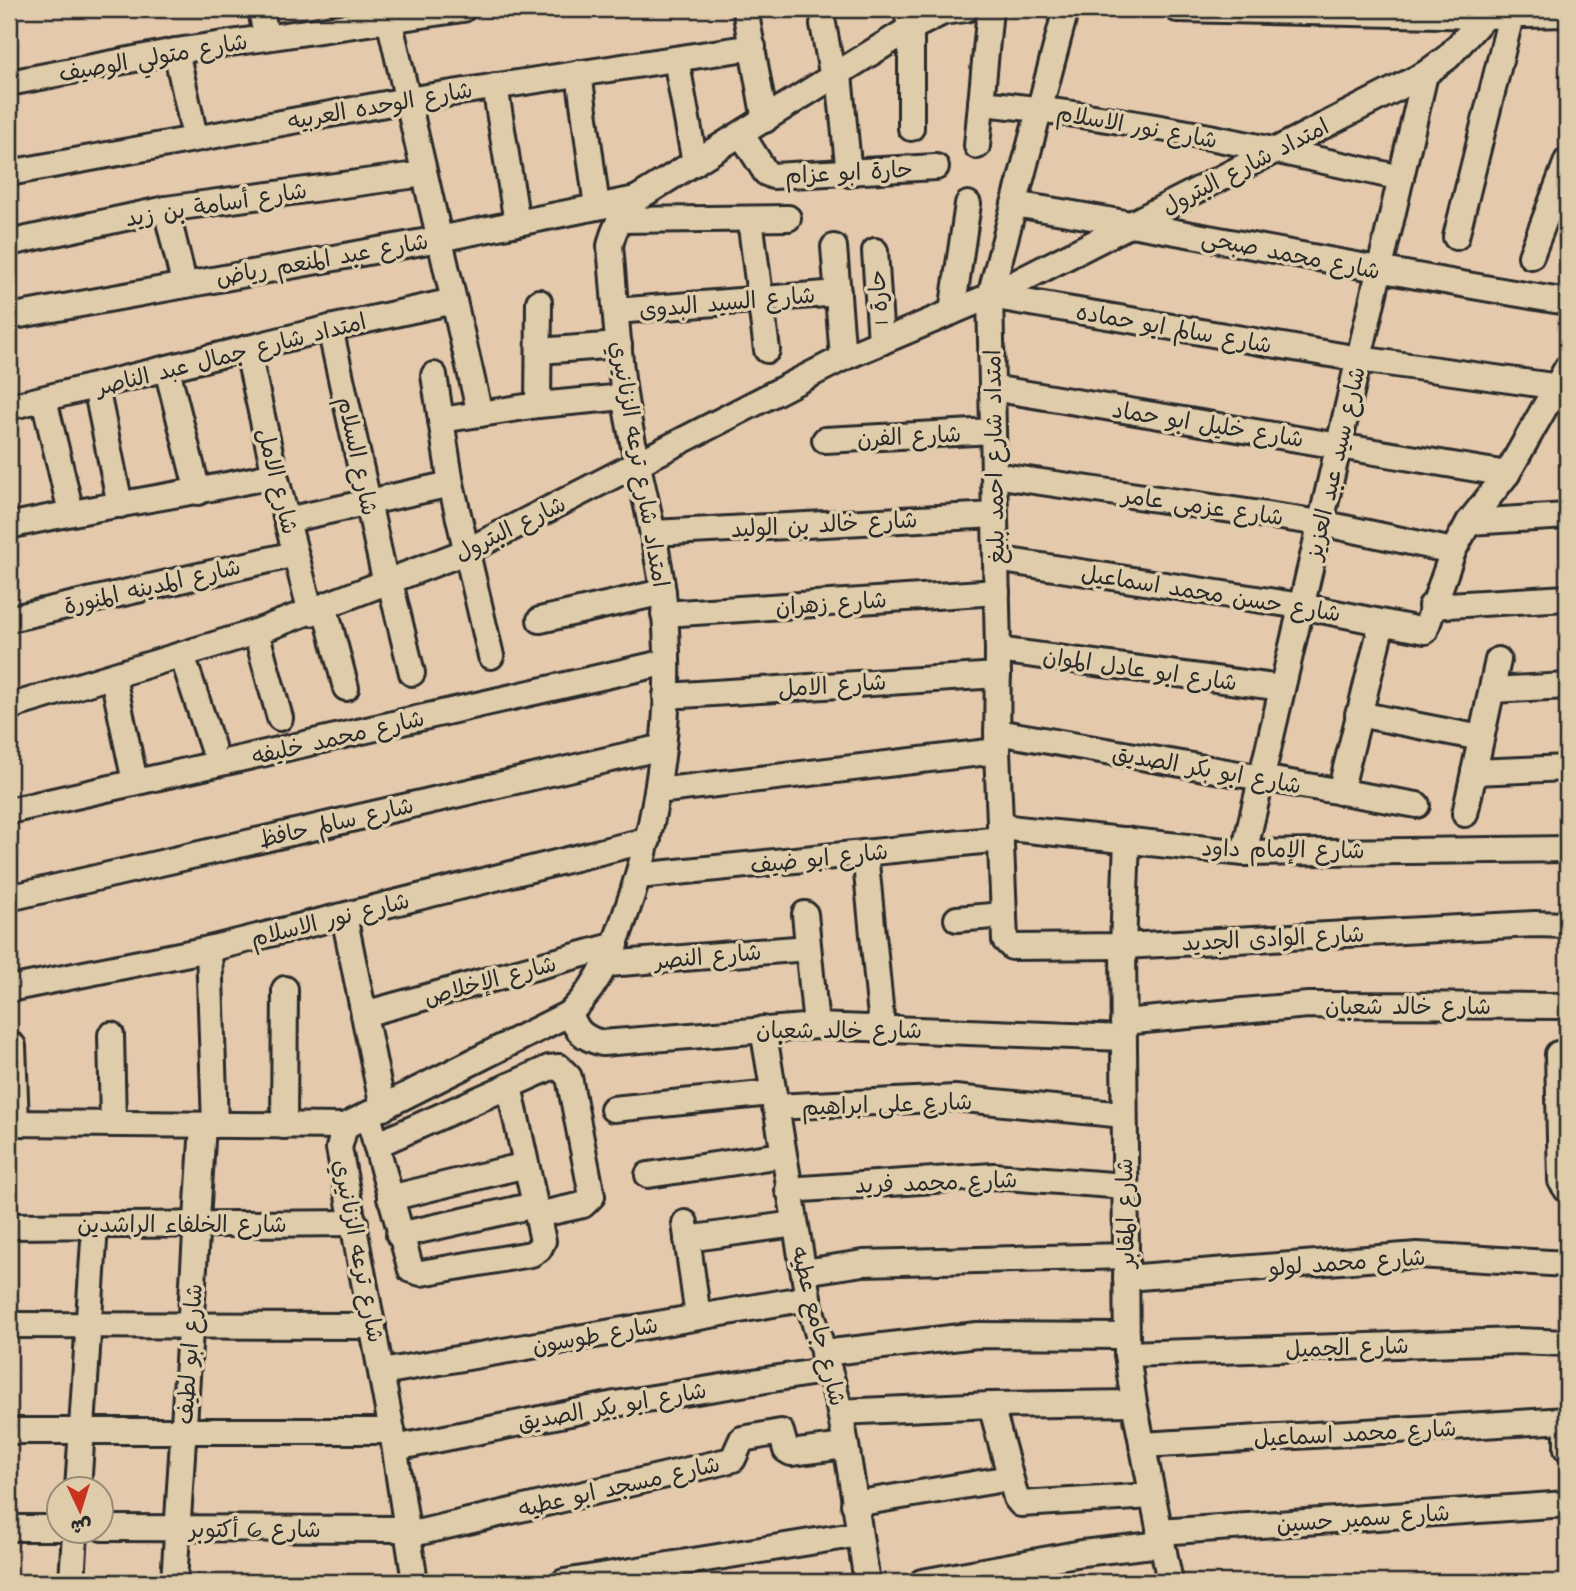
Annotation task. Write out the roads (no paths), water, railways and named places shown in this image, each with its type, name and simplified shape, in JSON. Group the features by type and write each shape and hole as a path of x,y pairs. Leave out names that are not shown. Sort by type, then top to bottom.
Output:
{"street":[{"path":"261,9 266,37"},
{"name":"شارع متولي الوصيف","path":"9,83 266,37 337,17 389,19 431,11 463,9"},
{"path":"745,9 765,120"},
{"name":"امتداد شارع ترعه الزنانيري","path":"612,955 648,840 663,747 667,662 664,603 653,533 636,464 624,397 610,246 618,220 636,199 836,76 908,18 966,9"},
{"path":"977,146 990,9"},
{"name":"امتداد شارع احمد بليغ","path":"1004,915 997,742 998,650 990,296 1066,9"},
{"path":"1177,9 1485,16 1567,14"},
{"path":"1456,237 1529,13"},
{"name":"امتداد شارع البترول","path":"990,296 1426,74 1448,57 1485,16"},
{"path":"908,18 911,128"},
{"path":"389,19 480,414"},
{"path":"823,24 836,76 849,174"},
{"name":"شارع الوحده العربيه","path":"9,173 407,100 752,47"},
{"path":"176,51 195,137"},
{"path":"676,59 695,163"},
{"path":"579,73 597,207"},
{"name":"شارع سيد عبد العزيز","path":"1244,853 1426,74"},
{"path":"495,86 517,223"},
{"name":"شارع نور الاسلام","path":"981,103 1039,108 1276,150 1401,178"},
{"name":"حارة ابو عزام","path":"741,135 766,173 773,176 849,174 936,167"},
{"path":"1531,256 1567,161"},
{"name":"شارع أسامة بن زيد","path":"9,243 166,209 424,174"},
{"name":"شارع عبد المنعم رياض","path":"9,317 184,283 439,239 636,199"},
{"path":"952,312 968,204"},
{"name":"شارع محمد صبحى","path":"1014,204 1133,223 1379,272 1567,302"},
{"path":"166,209 184,283"},
{"path":"618,220 788,218"},
{"path":"750,219 767,350"},
{"path":"834,247 843,358"},
{"name":"حارة 1","path":"875,251 881,342"},
{"name":"شارع السيد البدوى","path":"616,311 838,293"},
{"name":"شارع البترول","path":"9,707 256,632 465,552 843,358 990,296"},
{"name":"شارع سالم ابو حماده","path":"990,296 1359,359 1564,381"},
{"name":"امتداد شارع جمال عبد الناصر","path":"9,407 330,328 454,301"},
{"path":"538,405 539,302"},
{"name":"شارع السلام","path":"330,328 367,500 412,673"},
{"path":"539,351 619,345"},
{"name":"شارع الامل","path":"247,348 295,554 346,688"},
{"path":"167,369 198,492"},
{"path":"434,375 451,484 491,656"},
{"path":"1564,381 1507,474 1469,522 1453,551 1432,606 1567,598"},
{"path":"96,387 120,505"},
{"name":"شارع خليل ابو حماد","path":"992,388 1507,474"},
{"path":"441,420 538,405 624,397"},
{"path":"44,400 71,512"},
{"name":"شارع الفرن","path":"825,440 993,431"},
{"path":"9,526 71,512 198,492 275,475"},
{"name":"شارع عزمى عامر","path":"994,475 1321,523 1453,551"},
{"path":"286,520 367,500 451,484"},
{"name":"شارع خالد بن الوليد","path":"653,533 995,515"},
{"path":"1469,522 1567,516"},
{"name":"شارع المدينه المنورة","path":"9,619 295,554"},
{"name":"شارع حسن محمد اسماعيل","path":"996,559 1301,606 1425,631 1432,606"},
{"name":"شارع زهران","path":"540,620 664,603 997,592"},
{"path":"1340,792 1382,622"},
{"path":"256,632 280,718"},
{"name":"شارع ابو عادل الموان","path":"998,650 1282,688"},
{"path":"182,655 212,746"},
{"path":"1465,814 1498,660"},
{"name":"شارع محمد خليفه","path":"9,811 667,662"},
{"name":"شارع الامل","path":"666,695 998,675"},
{"path":"113,677 135,782"},
{"path":"1492,690 1567,686"},
{"path":"1358,714 1481,738"},
{"name":"شارع ابو بكر الصديق","path":"657,791 997,742 1261,778 1417,805"},
{"name":"شارع سالم حافظ","path":"9,898 663,747"},
{"path":"1474,772 1567,768"},
{"name":"شارع الإمام داود","path":"1000,833 1127,840 1244,853 1567,849"},
{"name":"شارع ابو ضيف","path":"638,876 865,853 1000,833"},
{"name":"شارع نور الاسلام","path":"9,989 209,949 648,840"},
{"name":"شارع المقابر","path":"1127,840 1123,946 1127,1345 1134,1403 1170,1582"},
{"path":"865,853 882,1027"},
{"path":"805,914 816,1026"},
{"path":"957,919 1004,915"},
{"name":"شارع الوادى الجديد","path":"1004,915 1005,940 1012,947 1123,946 1535,924 1567,925"},
{"path":"344,916 364,1013 376,1112 376,1145 408,1266 421,1273 535,1252 542,1241 509,1086"},
{"name":"شارع النصر","path":"612,955 808,948"},
{"name":"شارع ابو لطيف","path":"174,1582 197,1224 209,1125 209,949"},
{"name":"شارع ترعه الزنانيري","path":"415,1582 382,1372 339,1148 345,1126 570,1013 589,995 612,955"},
{"name":"شارع الإخلاص","path":"364,1013 612,955"},
{"path":"284,1126 285,989"},
{"name":"شارع خالد شعبان","path":"570,1013 575,1028 587,1039 602,1043 816,1026 1123,1030 1308,1005 1567,1006"},
{"name":"شارع جامع عطيه","path":"763,1029 808,1298 840,1412 867,1582"},
{"path":"111,1035 113,1124"},
{"path":"13,1046 12,1123 345,1126"},
{"path":"1558,1054 1563,1104 1560,1181 1567,1190"},
{"path":"376,1145 554,1067 563,1069 569,1077 592,1196 583,1205 536,1210 399,1235"},
{"name":"شارع على ابراهيم","path":"613,1109 774,1100 955,1098 1124,1115"},
{"path":"648,1175 782,1155"},
{"path":"390,1198 526,1165"},
{"name":"شارع محمد فريد","path":"788,1190 993,1176 1125,1186"},
{"name":"شارع الخلفاء الراشدين","path":"9,1226 355,1223"},
{"path":"698,1317 686,1231 795,1224"},
{"path":"79,1476 95,1225"},
{"name":"شارع محمد لولو","path":"804,1272 863,1263 1126,1267 1418,1255 1567,1264"},
{"name":"شارع طوسون","path":"382,1372 808,1298"},
{"path":"9,1325 373,1326"},
{"name":"شارع الجميل","path":"826,1362 976,1335 1127,1345 1517,1341 1567,1343"},
{"name":"شارع ابو بكر الصديق","path":"9,1431 184,1431 393,1440 615,1404 826,1362"},
{"path":"840,1412 991,1405 1134,1403"},
{"path":"991,1405 1016,1498 1025,1505 1152,1496"},
{"path":"1567,1420 1567,1449"},
{"name":"شارع محمد اسماعيل","path":"1142,1445 1567,1420"},
{"name":"شارع مسجد ابو عطيه","path":"408,1532 727,1461 733,1459 739,1443 746,1437 781,1433 786,1450 791,1453 845,1446"},
{"path":"854,1504 1010,1478"},
{"name":"شارع سمير حسين","path":"922,1582 1161,1538 1567,1504"},
{"path":"9,1528 46,1528"},
{"name":"شارع 6 أكتوبر","path":"116,1528 408,1532"},
{"path":"564,1582 859,1534"},
{"path":"72,1582 74,1546"}]}
